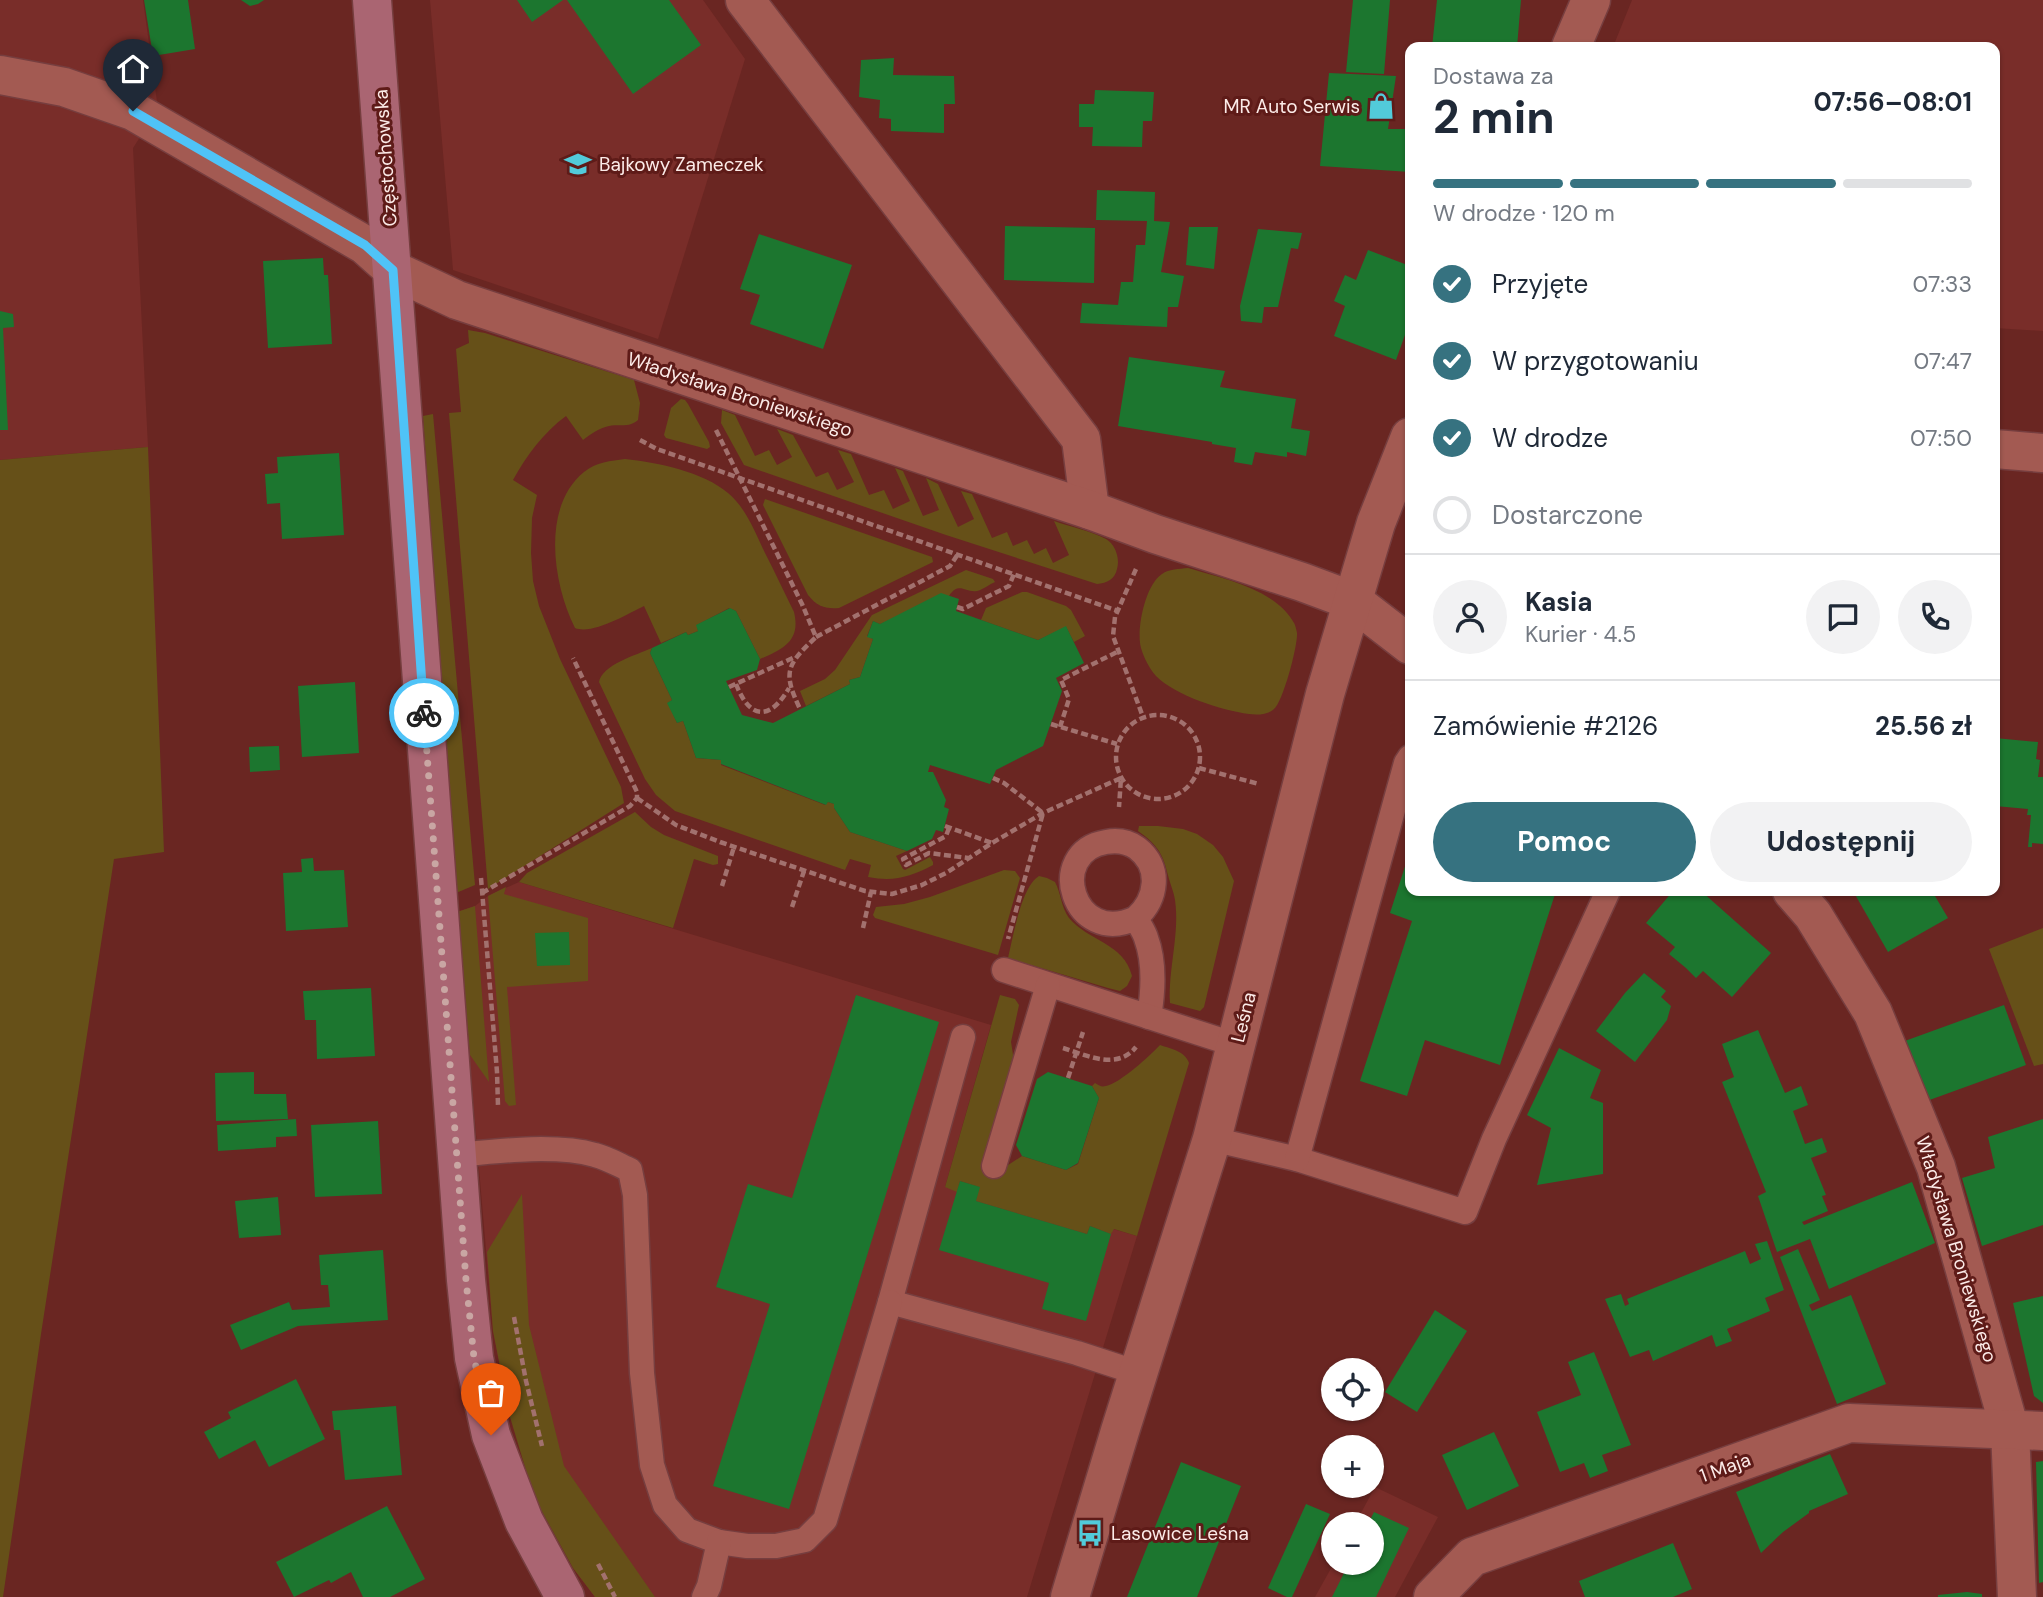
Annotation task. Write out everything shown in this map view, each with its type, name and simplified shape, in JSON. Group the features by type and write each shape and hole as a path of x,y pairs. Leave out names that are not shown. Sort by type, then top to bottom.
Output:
{"street":[{"name":"Częstochowska","path":"372,0 474,1358 491,1435 524,1521 565,1597"},
{"path":"745,0 1081,439 1090,510"},
{"path":"1573,42 1591,0"},
{"name":"Władysława Broniewskiego","path":"0,75 64,87 133,111 365,245 393,270 457,300 1302,582 1353,601 1405,641"},
{"path":"2000,449 2043,453"},
{"name":"Leśna","path":"1070,1597 1212,1139 1325,694 1376,523 1405,450"},
{"name":"Władysława Broniewskiego","path":"1796,896 1813,915 1873,1013 1936,1167 2027,1431 2017,1597"},
{"name":"1 Maja","path":"1433,1597 1472,1557 1849,1423 2027,1431"}],"lane":[{"path":"1297,1159 1405,767"},
{"path":"1117,841 1128,843 1143,853 1155,880 1148,905 1136,918 1120,923 1102,923 1083,912 1073,892 1071,881 1082,855 1093,846 1117,841"},
{"path":"1212,1139 1297,1159 1465,1212 1494,1139 1606,896"},
{"path":"1136,918 1147,939 1152,965 1152,1002 1149,1017"},
{"path":"1004,970 1236,1045"},
{"path":"994,1166 1048,985"},
{"path":"457,1155 567,1151 595,1155 631,1170 635,1195 642,1373 652,1465 664,1505 687,1530 719,1542 776,1546 805,1540 825,1520 890,1302 963,1037"},
{"path":"890,1302 1077,1353 1138,1373"},
{"path":"704,1597 719,1542"}],"path":[{"path":"710,384 703,404 816,637"},
{"path":"640,440 657,449 1118,611"},
{"path":"729,687 795,657 816,637 950,566 958,554"},
{"path":"1138,564 1118,611 1113,636 1143,717"},
{"path":"957,607 963,609 1009,586 1014,574"},
{"path":"1060,727 1069,699 1061,680 1119,651"},
{"path":"795,657 788,677 800,709"},
{"path":"573,658 623,762 637,798 676,825 871,892 892,894 922,885 1043,813 1121,778"},
{"path":"736,684 747,704 757,712 775,708 790,688"},
{"path":"1154,714 1170,716 1185,723 1196,735 1201,751 1199,768 1194,781 1183,792 1157,800 1136,793 1121,778 1115,752 1127,728 1143,717 1154,714"},
{"path":"1051,723 1118,744"},
{"path":"1199,768 1270,787"},
{"path":"993,778 1004,783 1043,813"},
{"path":"1117,841 1121,778"},
{"path":"472,897 631,806 637,798"},
{"path":"1013,921 1043,813"},
{"path":"969,858 929,853 906,865 903,859 946,836 947,827 992,842"},
{"path":"722,886 734,847"},
{"path":"480,869 497,1072 499,1152"},
{"path":"792,907 804,871"},
{"path":"863,928 871,892"},
{"path":"1068,1078 1094,999"},
{"path":"1032,1038 1105,1060 1128,1055 1140,1042 1149,1017"},
{"path":"514,1314 526,1381 544,1452"}],"shaded area":[{"path":"0,0 143,0 158,109 133,148 148,447 0,460"},
{"name":"Bajkowy Zameczek","path":"430,0 703,0 745,59 658,339 453,270"},
{"path":"1632,0 2043,0 2043,331 2000,328 2000,42 1615,42"},
{"path":"468,330 634,380 640,403 638,420 635,422 605,427 583,440 566,416 536,445 513,480 537,495 532,518 531,553 533,581 539,606 560,659 621,787 624,803 488,889 449,413 461,412 456,349 469,343"},
{"path":"681,399 688,404 709,442 710,447 707,449 666,438 664,435 671,408"},
{"path":"722,410 735,415 755,456 769,450 777,465 792,457 777,429 793,435 816,477 828,472 837,490 854,482 838,450 851,454 869,495 884,490 893,509 910,501 895,468 903,471 923,516 939,510 926,478 938,484 958,527 974,519 961,491 972,494 992,538 1007,532 1013,546 1027,540 1034,554 1046,548 1053,563 1069,555 1054,521 1106,539 1115,548 1118,565 1116,572 1110,580 1097,584 744,465 721,423"},
{"path":"433,414 475,885 456,893 423,416"},
{"path":"148,447 164,852 114,859 3,1597 0,1597 0,460"},
{"path":"625,459 693,474 718,486 734,499 750,521 794,612 795,630 788,643 760,659 736,611 729,608 697,625 698,631 688,635 686,632 661,643 644,606 591,629 575,628 567,610 557,569 556,525 561,505 570,487 584,472 604,462"},
{"path":"765,499 932,557 933,562 839,608 821,606 808,595 763,505"},
{"path":"1188,568 1261,593 1286,611 1294,624 1297,639 1293,660 1282,696 1271,711 1249,714 1200,701 1175,690 1156,676 1149,666 1140,640 1143,608 1151,588 1162,574"},
{"path":"966,570 995,582 977,591 959,588 949,596 880,624 873,621 867,636 873,639 860,677 849,680 850,684 806,706 800,691 825,679 835,670 872,615"},
{"path":"1022,592 1066,606 1085,636 1074,642 1066,627 1038,640 981,620 986,608"},
{"path":"652,648 650,653 672,700 668,703 677,723 683,721 696,758 721,760 721,765 825,805 828,802 834,804 850,832 907,851 896,856 905,870 930,857 933,865 902,877 868,877 871,865 850,859 845,870 675,811 656,795 645,779 599,682 606,670"},
{"path":"635,812 664,835 718,856 718,864 713,865 694,859 673,928 519,882 527,873"},
{"path":"1139,826 1183,829 1197,834 1213,845 1223,857 1234,881 1204,1007 1200,1011 1170,1003 1176,926 1175,900 1162,857 1151,841 1138,831"},
{"path":"1004,870 1015,871 1020,878 998,955 875,918 873,915 876,907 904,904 930,897"},
{"path":"1039,876 1055,882 1066,914 1077,926 1121,956 1132,976 1127,986 1120,991 1008,958 1027,891"},
{"path":"519,882 991,1025 945,1187 960,1181 980,1187 1087,1234 1090,1226 1111,1233 1113,1229 1137,1236 1027,1597 595,1597 573,1568 510,1417 493,1331 457,912 475,906 488,896"},
{"path":"506,887 504,894 588,918 588,981 507,987 516,1105 509,1106 505,1101 488,896"},
{"path":"475,906 489,1082 470,1055 457,912"},
{"path":"2043,928 2043,1064 2034,1066 1989,949"},
{"path":"1000,995 1015,999 1019,1005 1011,1042 1014,1061 982,1167 996,1173 1022,1156 1066,1170 1078,1164 1099,1098 1092,1086 1095,1083 1104,1086 1119,1080 1160,1045 1177,1051 1187,1059 1189,1063 1137,1236 1114,1229 1111,1234 1090,1226 1087,1234 976,1201 979,1187 960,1181 957,1192 945,1187"},
{"path":"522,1194 529,1325 564,1466 655,1597 595,1597 573,1568 534,1497 510,1417 493,1331 487,1252"},
{"path":"1384,1491 1438,1517 1395,1597 1315,1597 1327,1575 1384,1575 1384,1512 1361,1512 1369,1498 1384,1498"}],"building":[{"path":"144,0 188,0 195,49 153,56"},
{"path":"241,0 264,0 250,6"},
{"path":"517,0 563,0 532,22"},
{"path":"567,0 669,0 701,45 633,94"},
{"path":"1353,0 1390,0 1384,74 1346,72"},
{"path":"1437,0 1521,0 1517,42 1433,42"},
{"path":"894,58 893,75 954,76 955,104 944,104 944,133 891,131 891,119 879,118 880,100 859,97 861,60"},
{"path":"1329,73 1396,76 1388,129 1405,129 1405,172 1320,166"},
{"path":"1095,90 1154,92 1152,121 1143,121 1142,147 1092,146 1093,127 1079,127 1079,104 1094,104"},
{"path":"1097,190 1155,192 1154,221 1170,222 1161,272 1184,276 1178,307 1168,307 1167,327 1080,323 1082,303 1118,305 1121,282 1133,282 1136,245 1145,245 1147,221 1096,220"},
{"path":"1005,226 1095,228 1094,283 1004,280"},
{"path":"1189,227 1218,227 1214,269 1186,265"},
{"path":"1258,229 1302,233 1298,249 1291,248 1278,307 1264,307 1262,323 1241,321 1240,306"},
{"path":"759,234 852,265 823,349 750,324 760,295 740,289"},
{"path":"1368,250 1405,264 1405,335 1396,360 1334,336 1345,306 1334,301 1345,275 1356,280"},
{"path":"323,258 324,275 328,275 332,344 268,348 263,261"},
{"path":"0,311 13,314 14,327 3,328 8,430 0,430"},
{"path":"1129,357 1225,371 1220,387 1296,399 1291,428 1310,431 1306,456 1287,452 1287,457 1255,452 1252,465 1234,462 1236,448 1118,426"},
{"path":"339,453 344,535 282,539 280,503 267,504 265,474 278,473 277,457"},
{"path":"941,593 959,599 956,611 1038,640 1066,626 1084,663 1056,678 1062,691 1043,746 996,770 990,784 930,765 928,772 933,772 946,800 944,807 949,809 943,832 936,830 932,839 907,851 850,832 834,804 828,802 826,805 721,764 721,760 696,758 683,721 677,723 667,703 672,700 650,653 652,648 686,632 688,635 698,631 696,625 730,608 736,611 760,659 757,670 726,681 742,715 773,723 850,684 849,680 860,677 873,639 867,637 873,621 880,624"},
{"path":"355,682 359,753 302,757 298,686"},
{"path":"2000,738 2038,742 2038,777 2043,777 2043,844 2032,843 2032,847 2028,847 2031,815 2027,815 2028,809 2000,806"},
{"path":"279,746 280,770 250,772 249,747"},
{"path":"313,858 314,871 344,870 348,927 286,931 283,873 302,872 301,859"},
{"path":"1405,866 1405,896 1554,896 1500,1065 1425,1040 1407,1096 1360,1081 1412,921 1390,913"},
{"path":"1669,896 1707,896 1771,953 1732,997 1703,971 1696,978 1669,954 1675,947 1646,923"},
{"path":"1856,896 1935,896 1948,918 1888,952"},
{"path":"569,932 570,965 537,966 535,933"},
{"path":"1644,973 1666,991 1661,997 1671,1006 1667,1020 1635,1062 1596,1031"},
{"path":"371,988 375,1056 317,1059 316,1020 305,1020 303,991"},
{"path":"856,995 939,1022 789,1509 713,1486 770,1304 716,1287 748,1184 792,1198"},
{"path":"2004,1005 2026,1065 1924,1102 1902,1042"},
{"path":"1758,1030 1785,1093 1801,1086 1808,1105 1793,1111 1805,1144 1822,1138 1827,1152 1811,1158 1826,1195 1822,1196 1828,1211 1802,1222 1804,1225 1912,1182 1935,1243 1829,1289 1810,1239 1777,1252 1758,1196 1766,1192 1722,1082 1734,1077 1722,1044"},
{"path":"1559,1048 1601,1070 1590,1098 1603,1103 1603,1174 1537,1185 1551,1128 1527,1115"},
{"path":"254,1072 254,1094 286,1094 288,1119 216,1121 215,1073"},
{"path":"1048,1072 1092,1086 1099,1098 1078,1163 1066,1170 1022,1156 1016,1145 1037,1079"},
{"path":"296,1119 297,1136 276,1137 276,1147 218,1151 217,1125"},
{"path":"2043,1119 2043,1225 1982,1246 1962,1178 1995,1168 1988,1137"},
{"path":"378,1121 382,1194 315,1197 311,1125"},
{"path":"960,1181 980,1187 976,1201 1087,1234 1090,1226 1111,1234 1086,1321 1042,1309 1049,1283 939,1250"},
{"path":"278,1197 281,1235 239,1238 235,1201"},
{"path":"1767,1241 1784,1290 1765,1298 1770,1311 1727,1329 1732,1341 1716,1347 1712,1335 1653,1361 1649,1350 1630,1357 1605,1299 1621,1294 1625,1306 1629,1304 1627,1299 1745,1251 1750,1264 1761,1259 1755,1244"},
{"path":"1798,1249 1820,1300 1809,1305 1812,1311 1851,1295 1886,1384 1837,1404 1780,1257"},
{"path":"383,1250 388,1320 298,1326 241,1350 230,1325 289,1302 292,1310 330,1307 328,1285 321,1285 319,1255"},
{"path":"2043,1296 2043,1403 2034,1396 2013,1303"},
{"path":"1435,1310 1467,1331 1417,1412 1385,1392"},
{"path":"1594,1352 1631,1445 1602,1455 1608,1471 1590,1478 1584,1463 1560,1472 1537,1412 1581,1395 1568,1362"},
{"path":"296,1379 325,1439 269,1467 255,1440 219,1459 204,1432 231,1418 228,1412"},
{"path":"396,1406 402,1475 345,1480 340,1430 334,1430 332,1411"},
{"path":"1494,1432 1519,1486 1467,1510 1442,1455"},
{"path":"1830,1454 1848,1494 1809,1511 1761,1553 1736,1492"},
{"path":"2043,1461 2043,1582 2039,1583 2036,1462"},
{"path":"1181,1462 1241,1486 1197,1597 1127,1597"},
{"path":"1306,1504 1325,1512 1321,1512 1321,1534 1292,1597 1268,1588"},
{"path":"387,1506 425,1579 390,1597 363,1597 351,1572 294,1597 276,1562"},
{"path":"1384,1517 1409,1528 1376,1597 1332,1597 1343,1575 1384,1575"},
{"path":"1673,1543 1692,1589 1673,1597 1585,1597 1579,1581"},
{"path":"1967,1592 1982,1594 1982,1597 1938,1597 1938,1595"}],"way so far":[{"path":"424,713 466,1280 474,1358 491,1435"}],"place":[{"name":"MR Auto Serwis","path":"1381,106"},
{"name":"Bajkowy Zameczek","path":"578,164"},
{"name":"Lasowice Leśna","path":"1090,1533"}],"route":[{"path":"133,111 365,245 393,270 424,713"}]}
